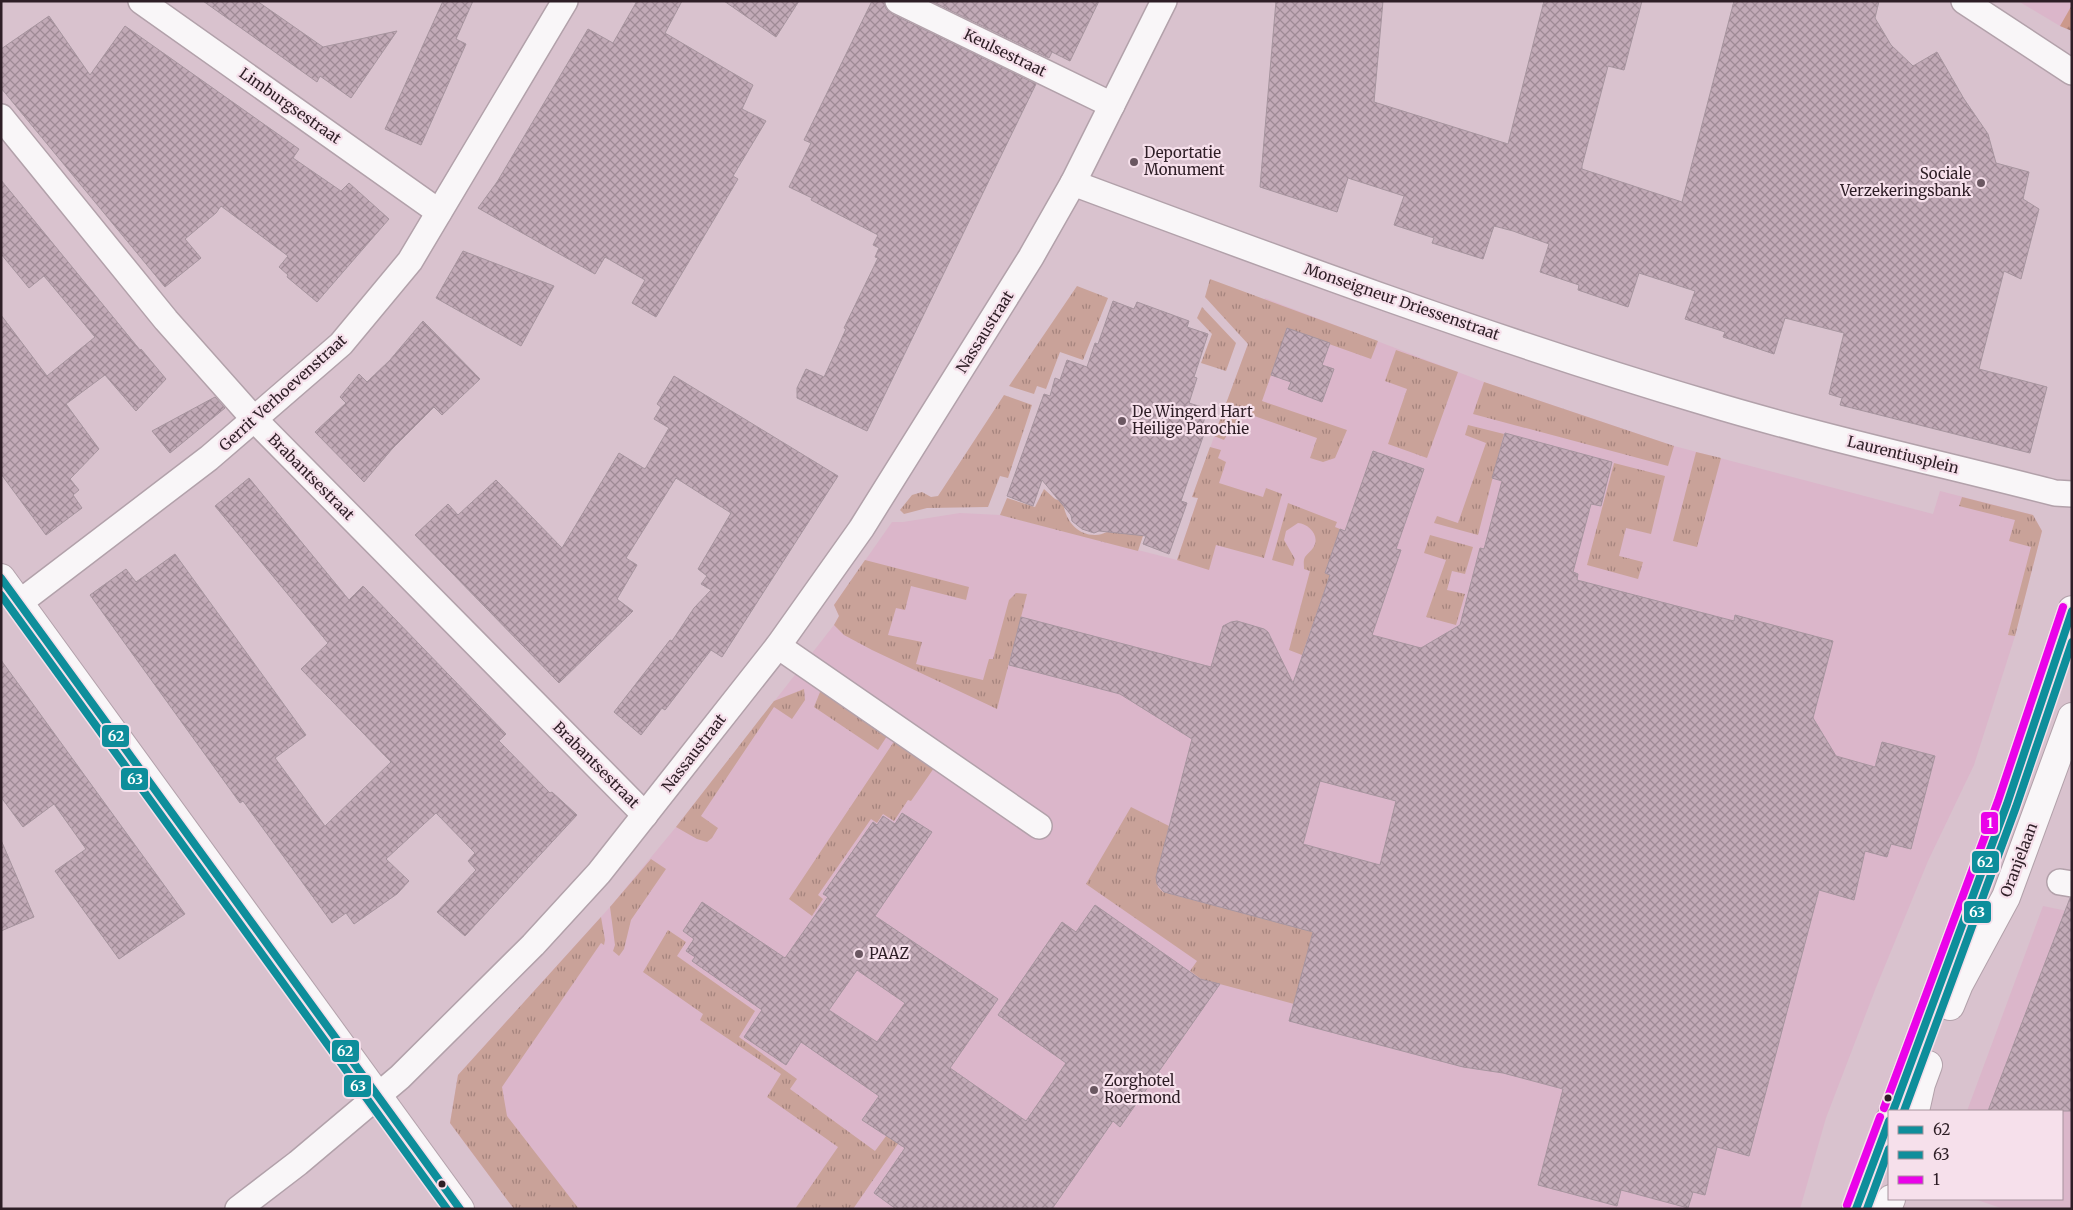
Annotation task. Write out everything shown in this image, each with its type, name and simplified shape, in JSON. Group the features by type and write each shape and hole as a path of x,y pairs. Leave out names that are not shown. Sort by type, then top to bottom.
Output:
{"street":[{"name":"Limburgsestraat","path":"141,1 439,212"},
{"name":"Gerrit Verhoevenstraat","path":"20,603 209,458 341,344 410,261 565,1"},
{"name":"Keulsestraat","path":"898,1 1112,105"},
{"name":"Nassaustraat","path":"238,1209 298,1163 378,1096 470,1008 539,938 599,873 778,646 862,529 1032,257 1073,183 1164,1"},
{"path":"1964,1 2072,72"},
{"name":"Brabantsestraat","path":"1,117 166,320 254,419 645,815"},
{"name":"Monseigneur Driessenstraat","path":"1073,183 1241,246 1527,346 1735,411"},
{"name":"Laurentiusplein","path":"1735,411 1890,454 2055,493 2072,494"},
{"path":"1,578 460,1209"},
{"name":"Oranjelaan","path":"1893,1110 2007,804 2072,610"},
{"path":"778,646 1039,826"},
{"name":"Oranjelaan","path":"1915,1110 1921,1084 1958,984 2006,897 2072,717"},
{"path":"1888,1124 1859,1202 1890,1205"}],"shaded area":[{"path":"2018,1 2072,1 2072,31 2060,26"},
{"path":"1265,298 1484,382 1674,446 1933,514 1940,491 2033,515 2042,531 2015,636 1974,765 1928,861 1875,990 1826,1118 1800,1209 514,1209 450,1123 458,1075 610,907 676,827 834,625 839,616 834,605 892,522 960,513 1000,515 1177,560 1198,498 1192,497"},
{"path":"2043,906 2072,912 2072,1209 2004,1209 1977,1200 2063,1200 2063,1110 1967,1110"}],"green space":[{"path":"2072,5 2072,31 2060,26"},
{"path":"1210,279 1378,341 1371,359 1287,329 1262,401 1347,430 1335,458 1323,462 1310,458 1317,438 1243,412 1234,435 1228,433 1224,440 1214,436 1248,344 1205,297"},
{"path":"1077,286 1108,298 1083,360 1060,352 1046,389 1037,386 1034,394 1009,386"},
{"path":"1202,307 1236,343 1226,371 1201,363 1212,334 1197,318"},
{"path":"1396,350 1458,372 1427,458 1388,444 1407,389 1385,381"},
{"path":"1484,382 1674,446 1668,466 1473,414"},
{"path":"1004,395 1032,405 1008,478 1000,476 988,507 927,508 904,514 900,510 912,495 922,492 931,497 938,496"},
{"path":"1468,425 1504,434 1478,535 1434,523 1437,516 1458,523 1486,443 1465,435"},
{"path":"1210,447 1221,450 1218,458 1226,462 1219,483 1263,497 1266,488 1282,494 1264,558 1216,545 1209,570 1177,560 1198,498 1192,497"},
{"path":"1696,452 1721,458 1697,547 1673,541"},
{"path":"1614,463 1665,476 1651,534 1626,528 1619,556 1643,562 1638,579 1587,565"},
{"path":"1044,489 1055,499 1063,502 1069,520 1077,529 1088,534 1101,534 1148,521 1138,551 1000,515 1007,498 1035,507"},
{"path":"1962,497 2033,515 2042,531 2015,636 2008,635 2031,547 2009,541 2015,520 1959,506"},
{"path":"1288,503 1337,522 1335,527 1340,529 1325,573 1330,575 1302,655 1289,650 1310,571 1304,569 1304,560 1313,548 1316,539 1310,528 1298,523 1286,531 1284,540 1295,559 1293,566 1272,560"},
{"path":"1430,535 1473,547 1465,574 1452,571 1447,590 1465,594 1456,625 1426,617 1446,560 1424,553"},
{"path":"865,560 969,587 966,600 911,586 905,610 896,608 888,635 922,642 916,664 983,680 989,659 993,659 1009,600 1016,593 1027,594 997,709 872,650 844,635 834,625 839,616 834,605"},
{"path":"822,687 889,733 878,750 814,707"},
{"path":"804,689 805,700 792,719 774,707 701,816 718,828 712,838 707,842 697,839 676,827 774,701"},
{"path":"895,740 934,768 911,801 908,800 894,821 883,814 877,823 871,819 818,895 823,899 812,916 789,899"},
{"path":"1131,807 1169,826 1156,877 1158,887 1163,892 1313,932 1294,1004 1201,979 1190,971 1197,961 1086,884"},
{"path":"651,859 666,869 631,920 624,949 619,956 613,951 615,945 610,907"},
{"path":"601,917 605,940 604,945 601,943 502,1087 507,1116 579,1209 514,1209 450,1123 458,1075"},
{"path":"668,930 686,942 677,956 755,1011 739,1037 797,1079 790,1089 875,1151 898,1120 909,1128 853,1209 795,1209 838,1147 767,1097 781,1074 700,1020 703,1014 643,972"}],"building":[{"path":"203,1 257,1 323,47 397,31 351,98 320,76 317,82"},
{"path":"443,1 473,1 456,39 466,44 421,145 385,129"},
{"path":"637,1 682,1 665,33 753,85 742,109 766,121 733,176 738,179 656,317 632,303 645,280 605,257 595,274 478,208 497,182 588,29 613,43"},
{"path":"724,1 799,1 776,37"},
{"path":"872,1 884,1 886,9 892,14 1036,84 867,431 797,398 797,388 806,369 824,377 846,329 844,328 878,258 875,257 879,248 873,245 878,235 789,187 811,143 804,140"},
{"path":"931,1 1099,1 1070,61 1052,52 1049,58"},
{"path":"1276,1 1383,1 1374,102 1508,144 1544,1 1642,1 1624,70 1608,66 1582,169 1682,202 1734,1 1879,1 1875,18 1891,45 1913,66 1937,52 1964,99 1988,134 1996,163 2029,172 2023,199 2039,209 2021,279 2004,271 1979,369 2047,387 2030,453 1840,405 1842,398 1829,394 1844,333 1785,318 1774,354 1723,337 1725,332 1685,319 1695,291 1639,273 1628,307 1578,290 1579,285 1540,272 1549,244 1513,231 1494,226 1483,259 1432,243 1434,238 1394,225 1404,196 1348,178 1337,212 1260,187"},
{"path":"49,16 90,75 125,26 299,149 293,158 341,191 349,183 389,219 317,302 287,277 288,275 279,267 288,256 221,206 216,213 185,239 201,258 165,287 1,88 1,49"},
{"path":"1,180 140,350 166,379 136,411 105,375 66,404 99,449 70,479 79,490 73,495 82,508 46,535 1,474 1,315 47,376 95,337 44,276 29,288 1,254"},
{"path":"463,251 554,286 521,346 436,298"},
{"name":"De Wingerd Hart Heilige Parochie","path":"1113,301 1134,309 1137,302 1189,321 1187,327 1208,334 1194,377 1197,378 1189,403 1208,409 1201,429 1205,431 1181,501 1187,503 1169,554 1143,544 1146,536 1099,531 1094,533 1082,529 1072,521 1071,515 1042,480 1033,506 1007,496 1044,394 1050,396 1055,378 1060,380 1067,360 1087,367 1095,343 1098,344"},
{"path":"423,321 480,379 442,415 434,407 392,449 364,482 315,432 346,403 340,397 359,374 367,382 390,360"},
{"path":"1287,328 1330,343 1322,365 1334,369 1322,402 1288,389 1291,382 1271,375"},
{"path":"674,376 838,476 722,657 711,650 665,710 662,708 641,735 614,712 670,640 672,641 694,608 711,590 701,584 707,576 698,569 731,513 676,478 626,558 637,565 617,599 633,611 559,683 415,535 448,504 458,515 496,480 562,548 619,453 645,469 669,428 654,419 661,407 657,404"},
{"path":"215,397 225,408 170,453 152,431"},
{"path":"1505,433 1612,462 1601,506 1591,504 1573,572 1578,574 1577,580 1734,621 1735,615 1833,641 1813,718 1836,756 1875,767 1882,742 1935,756 1911,849 1891,844 1887,857 1865,851 1854,900 1819,890 1749,1156 1717,1147 1705,1195 1693,1192 1688,1208 1621,1190 1617,1206 1538,1185 1563,1089 1503,1073 1463,1067 1289,1021 1313,932 1164,892 1157,884 1156,877 1192,739 1120,694 1009,665 1021,617 1211,667 1223,626 1237,621 1268,632 1293,683 1330,575 1325,573 1340,529 1345,531 1373,451 1424,469 1396,549 1401,550 1372,635 1421,648 1460,625 1480,548 1484,549 1502,481 1492,478","holes":["1320,781 1396,801 1380,865 1303,844"]},
{"path":"249,478 349,600 363,586 506,734 499,741 550,793 552,792 577,815 465,936 437,912 476,870 468,861 475,853 436,813 386,859 409,881 397,894 354,924 346,913 332,923 243,801 240,803 90,595 126,569 136,582 175,554 306,735 275,758 325,826 391,762 301,669 328,643 215,506"},
{"path":"1,660 185,914 119,959 55,871 86,849 54,804 23,827 1,797"},
{"path":"902,813 932,832 875,916 998,999 950,1068 1026,1121 1066,1063 998,1015 1062,922 1076,932 1095,905 1200,979 1220,984 1120,1127 1113,1121 1052,1209 896,1209 874,1193 905,1148 862,1120 879,1096 801,1042 786,1065 744,1037 762,1010 692,961 695,957 686,951 694,939 683,931 702,902 785,958 828,897 823,894 873,822 877,825 883,816 895,824","holes":["857,970 905,1003 877,1042 829,1010"]},
{"path":"1,840 34,917 1,931"},
{"path":"2070,898 2072,898 2072,1111 1988,1110"}],"transit line":[{"name":"62","path":"1,578 460,1209"},
{"name":"63","path":"1,595 447,1209"},
{"name":"1","path":"1884,1108 1998,801 2063,607"},
{"name":"62","path":"1893,1110 2007,804 2072,611"},
{"name":"63","path":"1904,1110 2016,807 2072,642"},
{"name":"1","path":"1847,1205 1880,1117"},
{"name":"62","path":"1856,1209 1888,1124"},
{"name":"63","path":"1867,1209 1888,1152"}],"place":[{"name":"Deportatie Monument","path":"1134,162"},
{"name":"Sociale Verzekeringsbank","path":"1981,183"},
{"name":"De Wingerd Hart Heilige Parochie","path":"1122,421"},
{"name":"PAAZ","path":"859,954"},
{"name":"Zorghotel Roermond","path":"1094,1090"}]}
